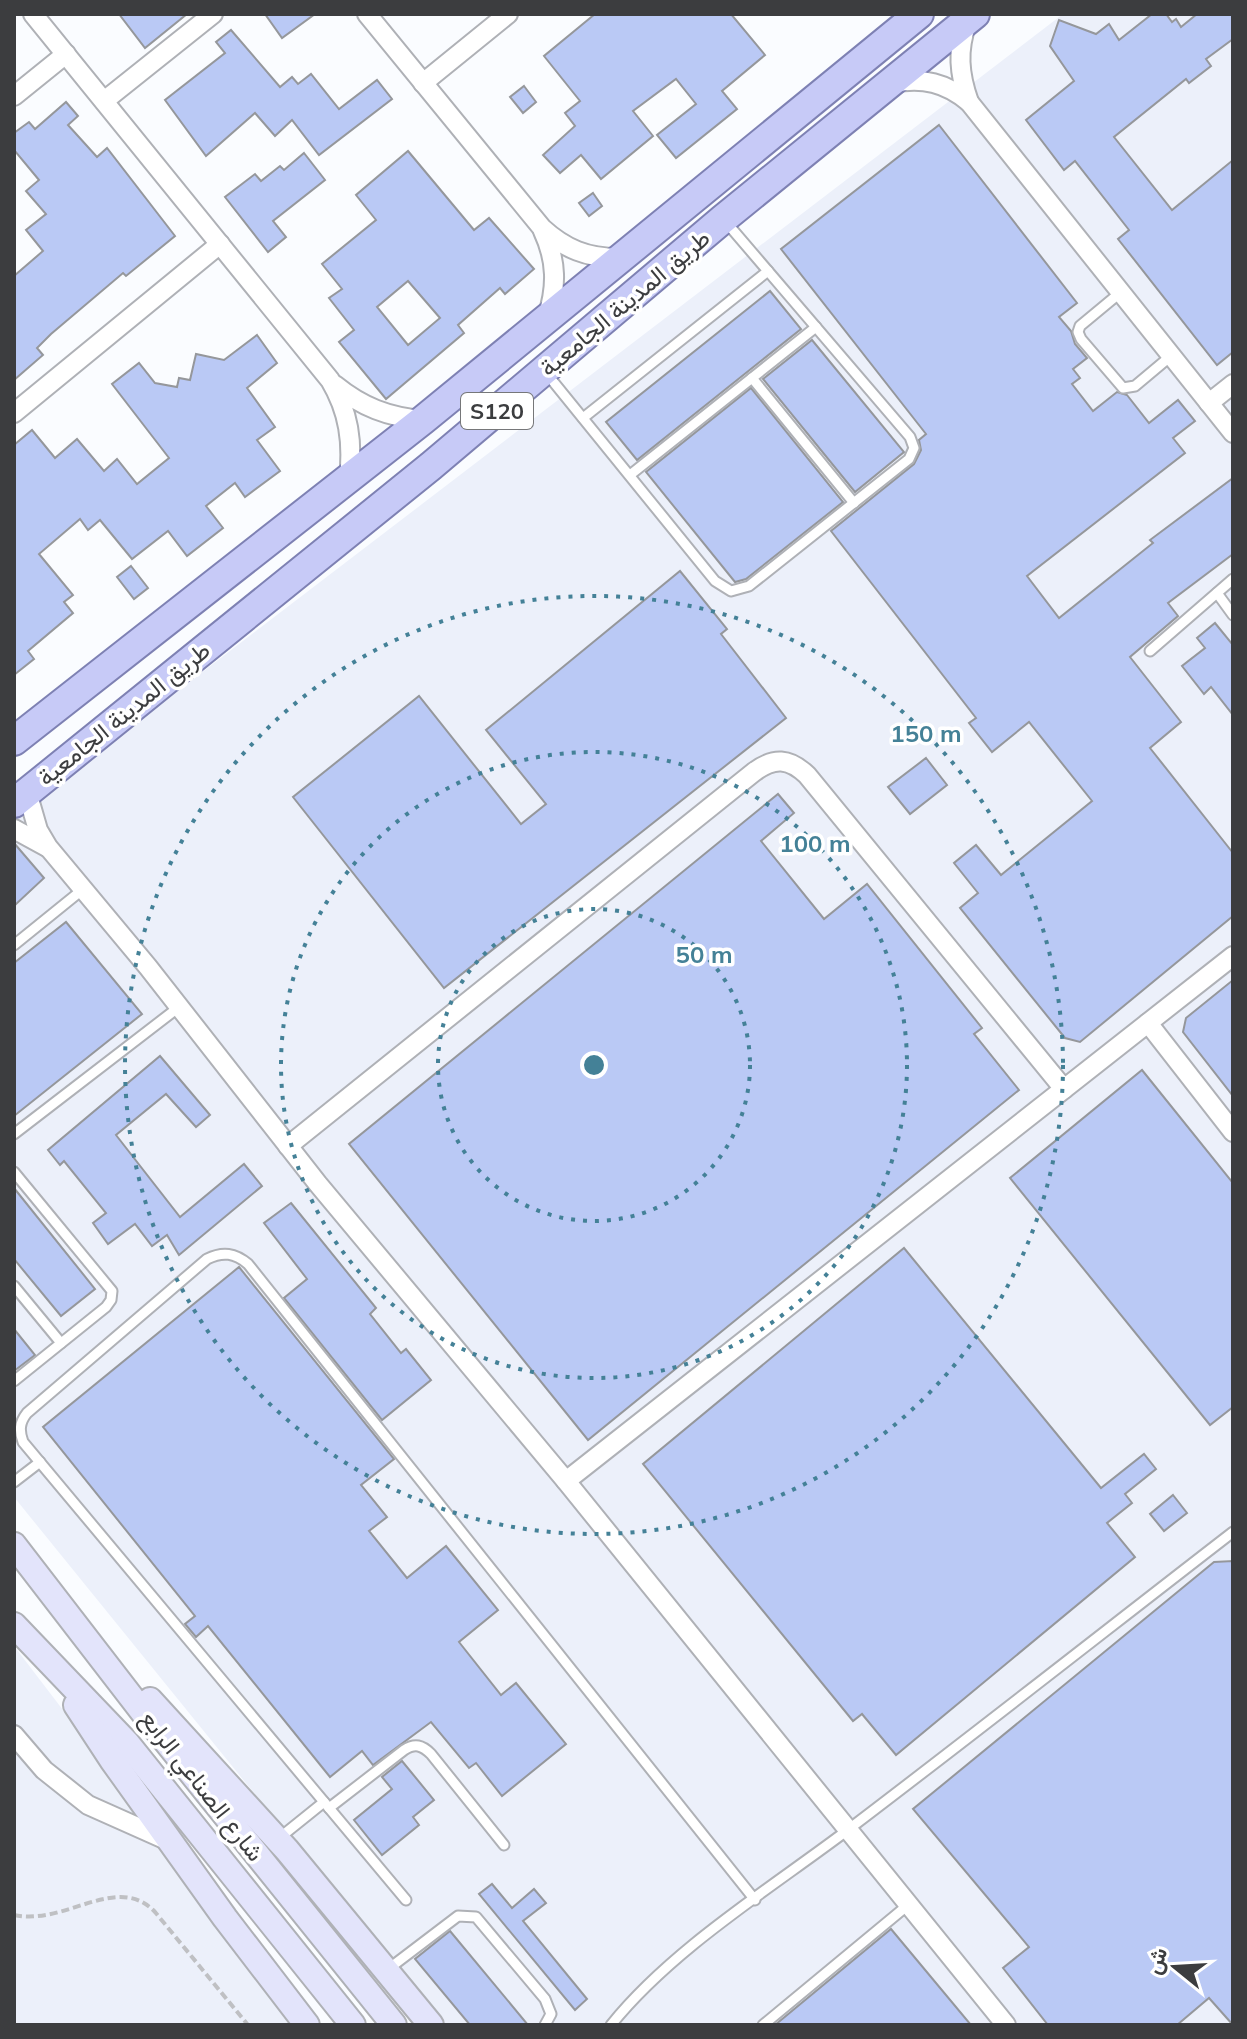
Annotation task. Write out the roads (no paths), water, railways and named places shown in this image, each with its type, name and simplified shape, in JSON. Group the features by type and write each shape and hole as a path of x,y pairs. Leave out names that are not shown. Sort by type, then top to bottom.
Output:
{"main road":[{"name":"طريق المدينة الجامعية","path":"14,741 423,420 919,14"},
{"name":"طريق المدينة الجامعية","path":"21,798 545,371 723,219 972,17"},
{"name":"شارع الصناعي الرابع","path":"14,1545 394,2025"},
{"name":"شارع الصناعي الرابع","path":"14,1625 162,1785 347,2017"},
{"path":"97,1652 176,1726 278,1839 431,2025"},
{"path":"51,1662 112,1760 307,2025"}],"street":[{"path":"33,14 330,380 340,397 351,437 349,479"},
{"path":"104,101 213,14"},
{"path":"367,14 542,228 570,249 586,255 619,258"},
{"path":"423,83 508,14"},
{"path":"969,102 963,86 960,61 962,36 972,17"},
{"path":"14,96 66,54"},
{"path":"890,83 924,80 956,91 969,102 1233,433"},
{"path":"542,228 554,264 553,300 547,318"},
{"path":"14,413 220,244"},
{"path":"330,380 362,405 381,413 423,420"},
{"path":"1209,403 1233,384"},
{"path":"288,1146 754,772 766,763 781,760 796,764 807,775 1064,1089"},
{"path":"21,798 48,847 82,890 1006,2025"},
{"path":"14,829 48,847"},
{"path":"566,1481 1233,956"},
{"path":"1148,1023 1233,1132"},
{"path":"14,1735 44,1770 76,1797 113,1818 171,1842"}],"lane":[{"path":"545,371 715,581 731,591 749,586 909,459 913,454 913,442 723,219"},
{"path":"583,418 768,271"},
{"path":"1121,292 1080,326 1078,332 1081,339 1123,388 1135,386 1172,355"},
{"path":"630,475 816,327"},
{"path":"752,378 854,503"},
{"path":"1150,651 1233,579"},
{"path":"1217,593 1233,615"},
{"path":"14,945 82,890"},
{"path":"14,1134 179,1007"},
{"path":"14,1172 112,1291 106,1307 14,1381"},
{"path":"406,1900 20,1435 22,1419 27,1413 207,1259 224,1253 241,1258 755,1900"},
{"path":"14,1286 61,1343"},
{"path":"14,1482 40,1462"},
{"path":"611,2025 662,1973 1233,1532"},
{"path":"278,1839 404,1750 418,1745 431,1754 504,1845"},
{"path":"763,2025 908,1905"},
{"path":"386,1971 458,1916 467,1914 476,1917 545,1999 551,2014 545,2025"}]}
